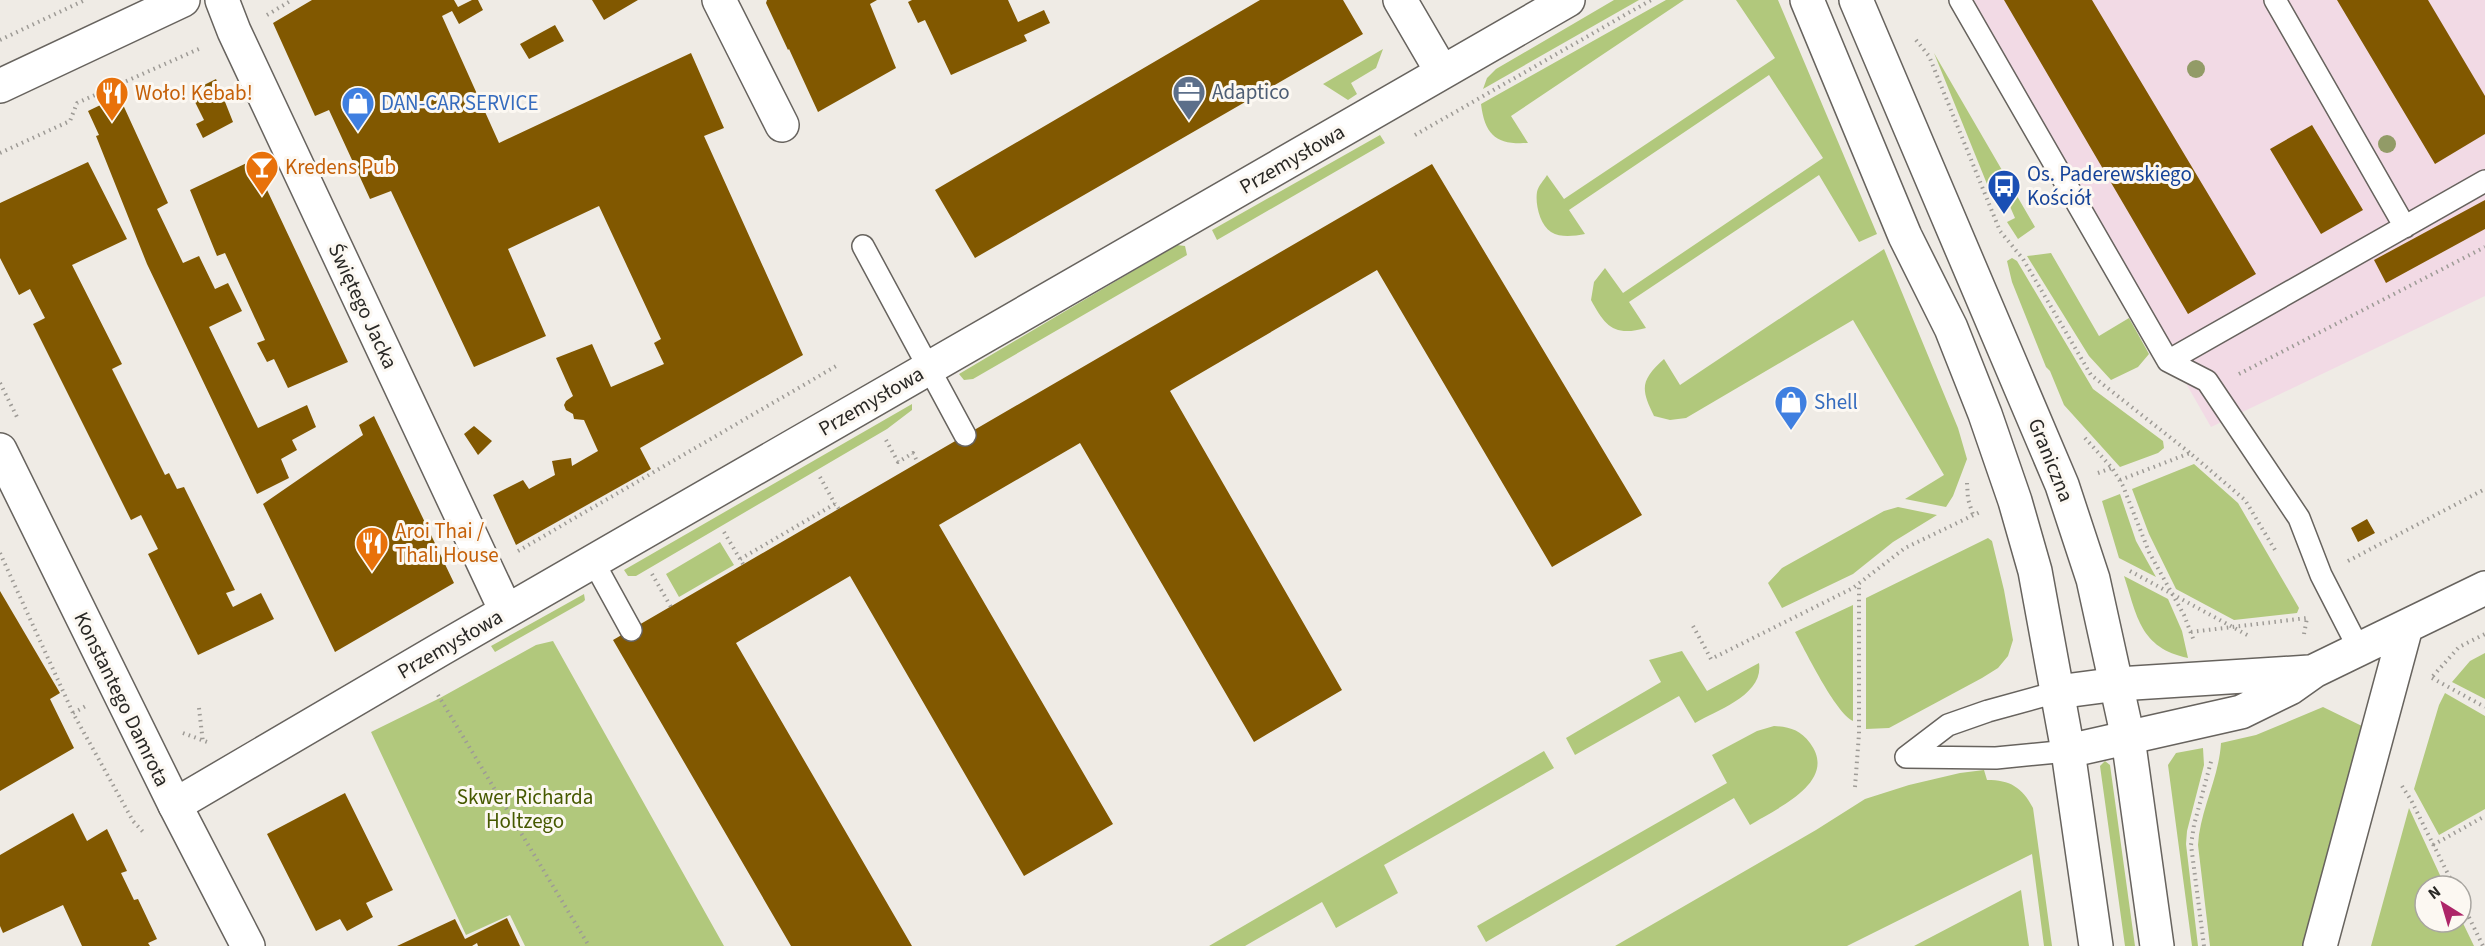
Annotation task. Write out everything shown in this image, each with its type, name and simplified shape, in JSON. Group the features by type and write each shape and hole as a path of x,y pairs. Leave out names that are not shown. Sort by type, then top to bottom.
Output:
{"street":[{"path":"0,86 183,0"},
{"name":"Świętego Jacka","path":"222,0 234,32 507,611"},
{"path":"719,0 782,125"},
{"path":"1400,0 1443,72"},
{"name":"Przemysłowa","path":"175,805 593,561 1568,0"},
{"path":"1807,0 1905,236 1951,328 1985,414 2015,501 2035,571 2068,751 2096,946"},
{"name":"Graniczna","path":"1856,0 2062,485 2093,579 2118,684 2128,738 2157,946"},
{"name":"Konstantego Damrota","path":"0,450 175,805 248,946"},
{"path":"2057,692 2118,684 2265,676 2308,657 2359,650 2485,588"},
{"path":"2320,946 2406,627"},
{"path":"2068,751 2241,712 2290,688 2308,657"}],"lane":[{"path":"1960,0 2168,361 2207,381 2299,518 2321,574 2359,650"},
{"path":"2275,0 2405,227"},
{"path":"2168,361 2485,182"},
{"path":"863,246 965,435"},
{"path":"593,561 631,630"},
{"path":"2057,692 1948,725 1906,757 1996,758 2068,751"}],"path":[{"path":"0,40 85,0"},
{"path":"0,153 70,121 77,103 234,32 292,0"},
{"path":"1414,136 1651,0"},
{"path":"1910,31 1929,56 2000,231 2024,259 2091,375 2190,453 2245,500 2280,558"},
{"path":"2212,389 2485,247"},
{"path":"485,566 531,544 838,365"},
{"path":"876,445 896,434"},
{"path":"886,440 898,462 913,453 918,463"},
{"path":"2120,480 2190,453"},
{"path":"2112,468 2120,480 2149,552 2191,632 2196,649"},
{"path":"814,481 829,472"},
{"path":"820,477 839,509"},
{"path":"2308,657 2307,605 2297,588 2485,489"},
{"path":"740,559 835,504"},
{"path":"1693,626 1711,659 1859,584 1905,548 1988,510"},
{"path":"715,537 724,532 743,564"},
{"path":"0,554 73,713 132,821 151,841"},
{"path":"2122,566 2258,642"},
{"path":"613,596 661,569"},
{"path":"652,574 670,607"},
{"path":"1855,787 1859,734 1859,584"},
{"path":"2191,632 2307,618 2340,611"},
{"path":"2427,688 2432,678 2459,646 2485,634"},
{"path":"2432,678 2485,706"},
{"path":"436,691 589,946"},
{"path":"202,741 212,742"},
{"path":"2204,946 2192,839 2213,752"},
{"path":"2398,781 2411,800 2448,874"},
{"path":"2433,845 2485,816"},
{"path":"2473,926 2483,946"}],"shaded area":[{"path":"1966,0 2485,0 2485,296 2211,427"}],"green space":[{"path":"1614,0 1639,0 1483,89 1487,78 1496,69"},
{"path":"1666,0 1684,0 1511,116 1528,143 1501,140 1489,131 1481,104"},
{"path":"1736,0 1778,0 1877,234 1859,242 1819,175 1629,302 1646,328 1618,330 1606,323 1591,300 1594,282 1605,268 1623,293 1823,158 1769,75 1569,210 1585,234 1559,235 1551,232 1544,224 1539,214 1537,192 1547,175 1564,199 1775,58"},
{"path":"1383,49 1376,68 1351,83 1357,94 1348,100 1323,84"},
{"path":"1934,53 2035,227 2018,239 2007,222 2015,218 1998,179 1987,184"},
{"path":"1380,135 1385,143 1217,240 1212,230"},
{"path":"1177,245 1185,246 1187,255 973,379 964,380 959,374"},
{"path":"1884,249 1958,428 1967,459 1953,496 1946,507 1905,499 1944,475 1853,320 1686,418 1670,420 1654,416 1646,398 1645,385 1651,373 1664,359 1680,385"},
{"path":"2051,253 2099,336 2129,318 2149,354 2138,367 2111,380 2089,356 2027,256"},
{"path":"2012,258 2017,261 2093,389 2163,441 2164,448 2158,453 2120,467 2064,405 2012,282 2007,261"},
{"path":"912,404 912,410 887,429 636,576 628,576 624,570"},
{"path":"2194,464 2238,503 2299,608 2297,613 2234,620 2176,589 2149,534 2132,489"},
{"path":"2120,494 2136,541 2156,577 2119,558 2102,501"},
{"path":"1898,507 1937,515 1893,542 1853,574 1782,608 1768,583 1782,568 1884,511"},
{"path":"1988,538 1992,541 2013,640 2008,656 1998,668 1982,678 1889,728 1866,729 1866,598"},
{"path":"720,542 734,565 679,597 666,574"},
{"path":"2124,576 2168,599 2182,631 2188,658 2160,647 2150,638 2137,617"},
{"path":"584,594 583,602 495,652 491,646"},
{"path":"1853,605 1853,721 1830,694 1795,632"},
{"name":"Skwer Richarda Holtzego","path":"553,641 724,946 525,946 510,915 466,935 371,732 440,698 536,645"},
{"path":"1682,651 1707,691 1759,663 1759,674 1747,693 1695,723 1679,696 1575,755 1566,738 1661,682 1649,660"},
{"path":"2485,653 2485,699 2452,682 2470,661"},
{"path":"2445,693 2485,716 2485,809 2439,835 2414,789 2439,705"},
{"path":"2323,707 2364,727 2307,946 2210,946 2198,845 2202,819 2220,756 2221,743 2256,735"},
{"path":"1774,726 1790,728 1798,732 1810,743 1817,757 1817,770 1811,782 1788,802 1750,825 1734,798 1486,942 1477,926 1727,783 1712,755 1757,731"},
{"path":"2203,748 2204,765 2187,831 2186,844 2198,946 2192,946 2168,765 2176,753"},
{"path":"1544,751 1554,768 1384,865 1398,893 1336,928 1322,902 1245,946 1209,946"},
{"path":"2105,761 2110,765 2135,946 2125,946 2100,766"},
{"path":"1984,770 1987,780 2002,781 2015,786 2033,808 2052,946 2044,946 2032,854 1847,946 1615,946 1816,830 1865,799 1909,785"},
{"path":"2409,808 2439,874 2413,874 2413,934 2468,934 2474,946 2371,946"},
{"path":"2021,890 2029,946 1914,946"}],"building":[{"path":"312,0 454,0 458,7 472,0 478,0 483,10 459,24 452,11 442,16 499,143 691,53 724,128 704,136 803,355 640,448 651,469 516,545 493,495 523,480 529,489 555,475 552,461 571,458 572,466 598,451 584,420 574,419 573,414 566,410 564,405 566,401 573,396 556,358 592,344 611,387 664,364 654,343 661,339 599,206 508,249 546,336 474,367 391,191 370,199 329,110 315,116 273,23"},
{"path":"592,0 638,0 604,20"},
{"path":"767,0 877,0 870,4 896,68 818,112 766,3"},
{"path":"912,0 1008,0 1018,22 1044,10 1050,23 1024,35 1027,41 951,75 925,20 918,23 908,2"},
{"path":"1260,0 1343,0 1363,34 975,258 935,190"},
{"path":"2004,0 2092,0 2256,274 2188,314"},
{"path":"2337,0 2428,0 2485,96 2485,134 2435,164"},
{"path":"555,25 564,41 529,59 520,44"},
{"path":"216,79 233,122 203,138 196,124 204,120 190,92"},
{"path":"119,96 168,203 157,209 183,263 199,256 215,289 228,283 242,311 209,327 258,428 307,405 316,427 292,440 297,450 281,459 289,478 257,494 147,264 96,136 99,135 88,111"},
{"path":"2312,125 2363,210 2321,234 2270,149"},
{"path":"253,160 348,362 288,388 274,359 267,362 257,343 265,340 225,253 217,256 190,190"},
{"path":"88,162 127,239 72,265 122,364 112,369 165,475 169,473 177,489 184,487 235,590 226,593 233,607 261,593 274,619 198,655 148,554 158,549 141,515 131,520 33,324 45,318 30,289 19,295 0,258 0,203"},
{"path":"1432,164 1642,515 1552,567 1377,270 1170,391 1342,690 1254,742 1080,443 939,525 1113,824 1024,876 850,576 736,643 912,946 791,946 613,640"},
{"path":"2485,200 2485,229 2386,283 2374,260"},
{"name":"Aroi Thai / Thali House","path":"374,416 454,583 335,652 263,504 363,435 359,425"},
{"path":"474,426 492,441 478,455 464,434"},
{"path":"2367,519 2375,533 2358,542 2351,528"},
{"path":"0,591 60,693 50,699 74,748 0,791"},
{"path":"345,793 393,890 366,903 373,917 347,931 340,919 316,931 267,834"},
{"path":"73,813 87,841 107,829 127,871 121,873 134,900 138,899 157,939 148,943 150,946 82,946 63,905 3,933 0,926 0,855"},
{"path":"507,918 520,946 478,946 477,943 472,946 397,946 455,919 465,939"}],"place":[{"name":"Adaptico","path":"1189,121"},
{"name":"Woło! Kebab!","path":"112,122"},
{"name":"DAN-CAR SERVICE","path":"358,132"},
{"name":"Kredens Pub","path":"262,196"},
{"name":"Os. Paderewskiego Kościół","path":"2004,215"},
{"name":"Shell","path":"1791,431"},
{"name":"Aroi Thai / Thali House","path":"372,572"}]}
